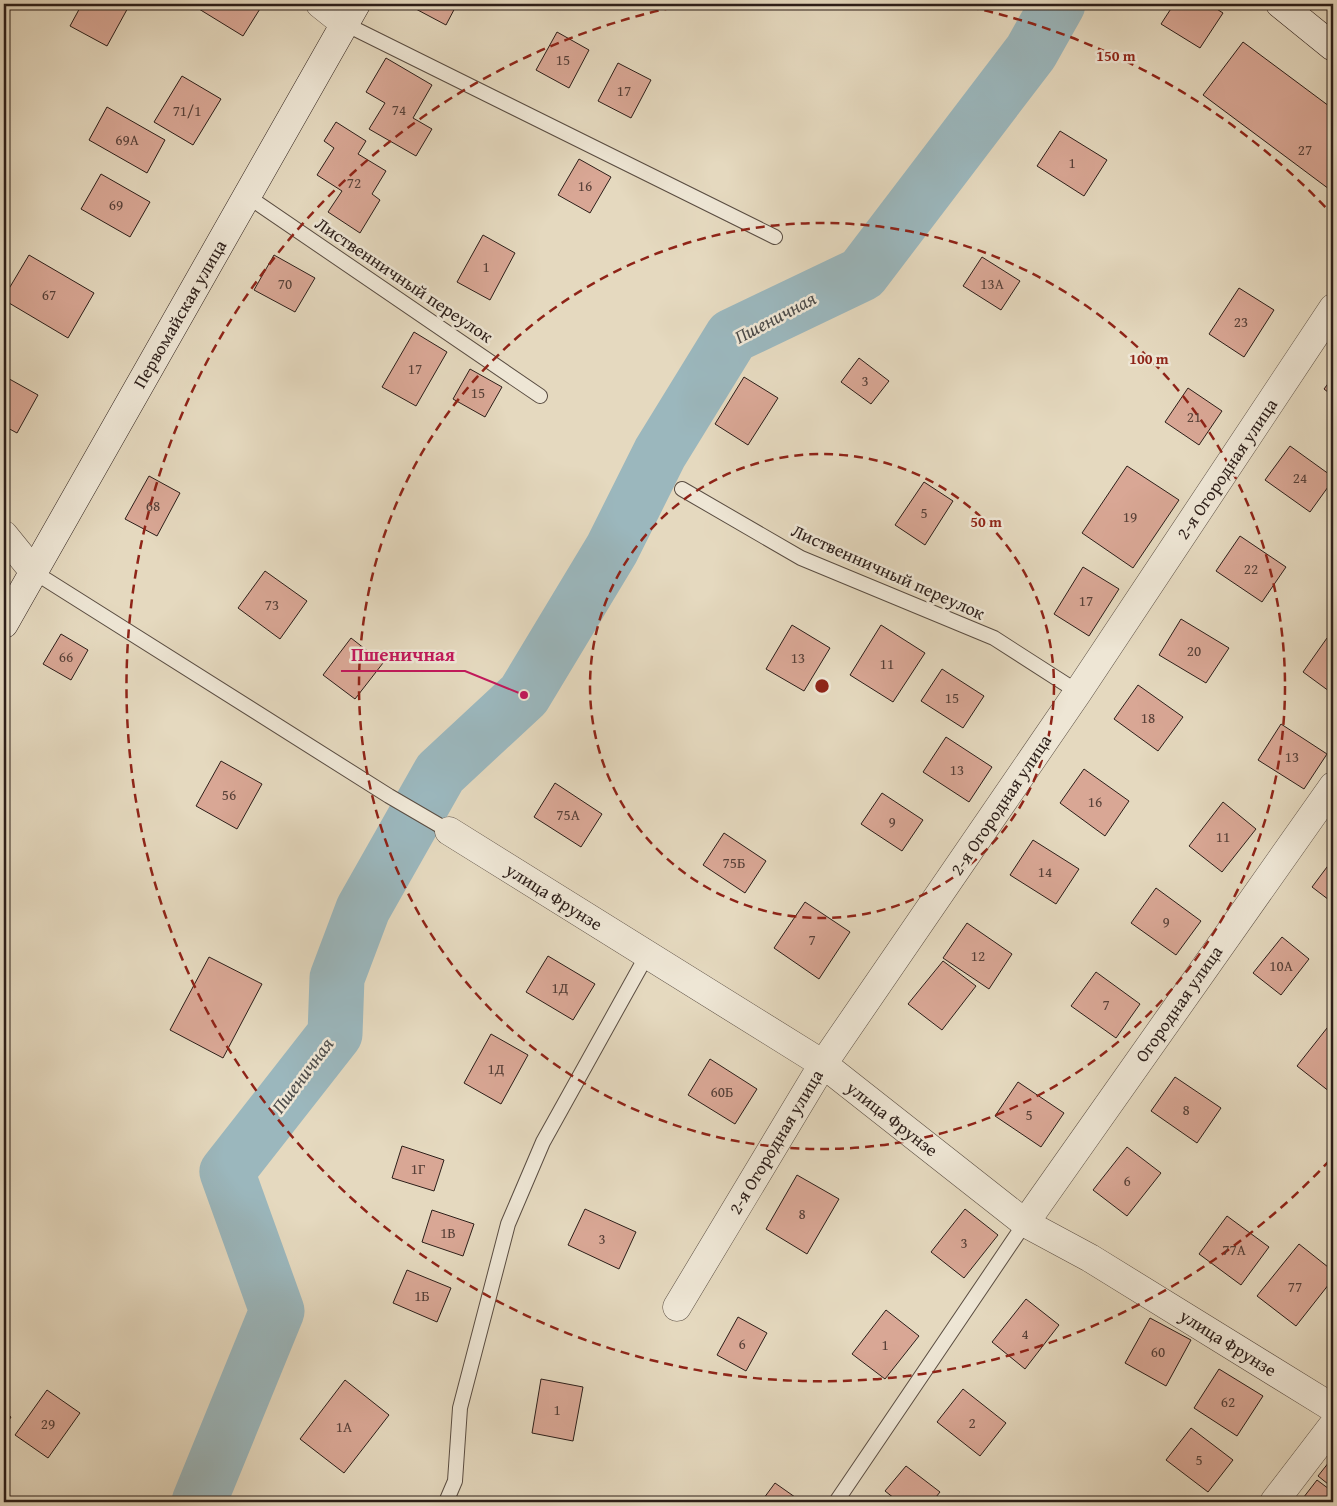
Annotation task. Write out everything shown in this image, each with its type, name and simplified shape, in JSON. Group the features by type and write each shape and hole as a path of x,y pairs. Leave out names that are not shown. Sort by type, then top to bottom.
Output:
{"street":[{"path":"320,4 351,14"},
{"path":"1280,4 1333,47"},
{"name":"Первомайская улица","path":"4,624 351,14"},
{"name":"2-я Огородная улица","path":"677,1307 823,1064 1078,692 1333,308"},
{"path":"4,535 34,572"},
{"name":"Огородная улица","path":"1025,1223 1333,786"},
{"name":"улица Фрунзе","path":"449,831 823,1064 1025,1223 1090,1258 1333,1408"},
{"path":"1274,1502 1333,1425"}],"lane":[{"path":"351,14 775,237"},
{"name":"Лиственничный переулок","path":"247,196 540,396"},
{"name":"Лиственничный переулок","path":"682,489 801,558 994,638 1078,692"},
{"path":"34,572 389,796 449,831"},
{"path":"446,1502 455,1480 460,1408 508,1224 543,1142 647,954"},
{"path":"836,1502 1025,1223"}],"building":[{"path":"82,4 130,4 107,46 70,26"},
{"path":"202,4 263,4 243,36 199,9"},
{"path":"416,4 457,4 446,25 414,8"},
{"path":"1174,4 1209,4 1223,13 1200,48 1161,24"},
{"path":"557,32 589,50 569,88 536,70"},
{"path":"1243,42 1333,109 1333,192 1203,95"},
{"path":"386,58 432,85 413,118 432,129 416,156 369,129 385,103 366,92"},
{"path":"618,63 651,80 631,118 598,101"},
{"path":"182,76 221,99 193,145 154,122"},
{"path":"107,107 165,140 147,173 89,140"},
{"path":"336,122 366,141 358,154 386,171 372,194 380,200 360,233 328,212 342,191 317,175 334,148 324,141"},
{"path":"1060,131 1107,160 1084,196 1037,166"},
{"path":"579,159 611,177 590,213 558,195"},
{"path":"101,174 150,202 130,237 81,209"},
{"path":"483,235 515,253 490,300 457,282"},
{"path":"29,255 94,293 68,338 4,300"},
{"path":"274,255 315,278 295,312 254,290"},
{"path":"982,257 1020,281 1001,310 963,286"},
{"path":"1239,288 1274,310 1244,357 1209,334"},
{"path":"414,332 447,352 416,406 382,387"},
{"path":"859,358 889,381 871,404 841,382"},
{"path":"470,369 502,387 485,417 453,399"},
{"path":"4,376 38,395 17,433 4,426"},
{"path":"744,377 778,398 748,445 715,424"},
{"path":"1333,377 1333,396 1324,389"},
{"path":"1188,388 1222,411 1199,445 1165,422"},
{"path":"1290,446 1333,477 1333,480 1310,512 1265,480"},
{"path":"1127,466 1179,500 1133,568 1082,533"},
{"path":"149,476 180,493 157,536 125,519"},
{"path":"924,482 953,501 925,545 895,525"},
{"path":"1240,536 1286,567 1262,602 1216,571"},
{"path":"1083,567 1119,589 1089,636 1054,614"},
{"path":"265,571 307,601 280,639 238,608"},
{"path":"1181,619 1229,648 1206,683 1159,655"},
{"path":"792,625 830,648 804,691 766,669"},
{"path":"881,625 925,653 893,702 850,675"},
{"path":"61,634 88,650 71,680 43,664"},
{"path":"351,638 383,663 355,699 323,675"},
{"path":"1327,638 1333,643 1333,694 1303,672"},
{"path":"942,669 984,696 963,728 921,701"},
{"path":"1138,685 1183,717 1158,751 1114,719"},
{"path":"1281,724 1327,754 1304,789 1258,760"},
{"path":"946,737 992,767 969,802 923,772"},
{"path":"221,761 262,784 237,829 196,806"},
{"path":"1084,769 1129,801 1105,836 1060,803"},
{"path":"555,783 602,814 581,847 534,817"},
{"path":"882,793 923,820 902,851 861,824"},
{"path":"1223,802 1256,829 1222,872 1189,846"},
{"path":"724,833 766,861 745,893 703,865"},
{"path":"1033,840 1079,869 1056,904 1010,875"},
{"path":"1333,859 1333,903 1312,887"},
{"path":"1156,888 1201,921 1176,955 1131,923"},
{"path":"805,902 850,932 819,979 774,948"},
{"path":"967,923 1012,954 989,989 943,958"},
{"path":"1282,937 1309,959 1281,995 1253,973"},
{"path":"548,956 595,984 573,1020 526,992"},
{"path":"209,957 262,984 223,1058 170,1030"},
{"path":"943,961 976,986 942,1030 908,1004"},
{"path":"1096,972 1140,1004 1116,1038 1071,1006"},
{"path":"1331,1023 1333,1025 1333,1088 1330,1092 1297,1066"},
{"path":"491,1034 528,1055 501,1104 464,1083"},
{"path":"710,1059 757,1089 735,1124 688,1095"},
{"path":"1175,1077 1221,1108 1197,1143 1151,1111"},
{"path":"1018,1082 1064,1113 1041,1147 995,1116"},
{"path":"402,1146 444,1160 434,1191 392,1178"},
{"path":"1127,1147 1161,1173 1127,1216 1093,1190"},
{"path":"797,1175 839,1199 807,1254 766,1229"},
{"path":"585,1209 636,1232 619,1269 568,1245"},
{"path":"965,1209 998,1235 964,1278 931,1252"},
{"path":"432,1210 474,1224 463,1256 422,1242"},
{"path":"1227,1216 1269,1247 1241,1285 1199,1254"},
{"path":"1299,1244 1333,1271 1333,1279 1296,1326 1257,1296"},
{"path":"407,1270 451,1288 437,1322 393,1303"},
{"path":"1026,1299 1059,1325 1025,1369 992,1342"},
{"path":"886,1310 919,1336 885,1379 852,1354"},
{"path":"738,1317 767,1333 746,1371 717,1355"},
{"path":"1150,1318 1191,1340 1166,1386 1125,1363"},
{"path":"1219,1369 1263,1396 1237,1436 1194,1408"},
{"path":"541,1379 583,1387 573,1441 532,1433"},
{"path":"345,1380 389,1415 344,1473 300,1439"},
{"path":"963,1389 1006,1423 980,1456 937,1422"},
{"path":"47,1390 80,1413 48,1458 15,1435"},
{"path":"4,1412 11,1417 4,1428"},
{"path":"1191,1428 1233,1460 1208,1492 1166,1460"},
{"path":"1333,1457 1333,1488 1318,1476"},
{"path":"906,1466 940,1492 932,1502 899,1502 885,1491"},
{"path":"1317,1480 1333,1492 1333,1502 1300,1502"},
{"path":"775,1483 802,1502 761,1502"}],"waterway":[{"name":"Пшеничная","path":"199,1502 277,1311 227,1172 335,1034 337,978 363,909 440,773 524,695 612,549 660,453 732,336 862,274 1031,52 1058,4"}],"place":[{"name":"Пшеничная","path":"524,695"}]}
